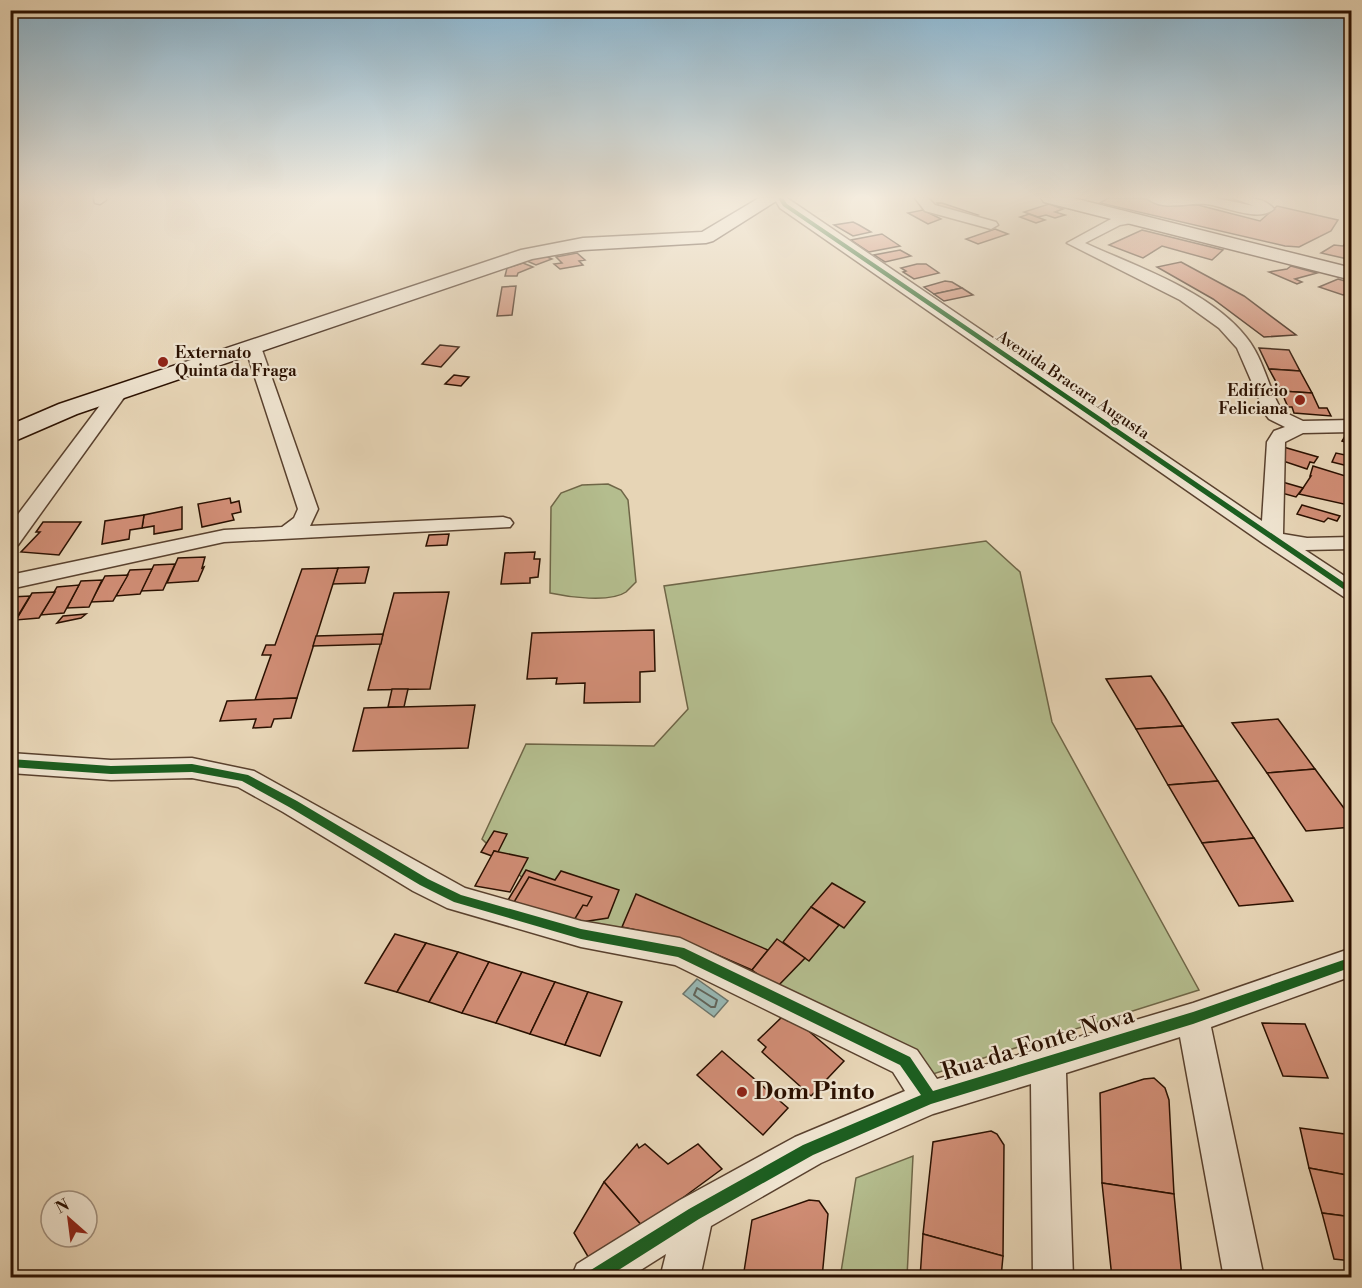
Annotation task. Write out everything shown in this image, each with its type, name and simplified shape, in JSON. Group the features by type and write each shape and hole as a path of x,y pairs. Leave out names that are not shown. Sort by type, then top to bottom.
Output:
{"main road":[{"path":"10,435 68,409 515,258"},
{"path":"1289,258 1345,272"}],"street":[{"name":"Avenida Bracara Augusta","path":"856,258 1352,592"},
{"path":"1105,258 1204,309 1228,327 1242,342 1275,415 1300,427"},
{"path":"253,346 308,509 303,521 289,532"},
{"path":"10,540 119,392"},
{"path":"1352,426 1300,427 1281,435 1276,442 1272,539 1307,544 1352,543"},
{"path":"10,582 202,539 289,532 503,523"},
{"path":"10,763 111,770 192,768 244,778 293,804 424,882 458,898 581,934 680,952 905,1061 930,1098"},
{"name":"Rua da Fonte Nova","path":"591,1278 694,1214 808,1150 930,1098 1193,1018 1352,962"},
{"path":"1193,1018 1244,1278"},
{"path":"1048,1062 1053,1278"},
{"path":"680,1278 694,1214"}],"green space":[{"path":"608,484 621,490 628,500 636,582 626,592 610,597 578,597 550,593 551,507 561,493 582,485"},
{"path":"986,541 1020,572 1052,722 1199,990 933,1074 812,1004 581,934 482,839 526,744 654,746 688,709 664,586"},
{"path":"913,1156 907,1277 863,1277 841,1272 856,1178"}],"water":[{"path":"697,979 728,1001 714,1017 683,994"}],"building":[{"path":"535,258 552,259 536,265 527,261"},
{"path":"557,258 585,260 579,261 583,265 560,269 554,264 562,263"},
{"path":"879,258 902,258 885,262"},
{"path":"1181,262 1244,296 1296,335 1264,337 1213,299 1157,267"},
{"path":"523,263 533,267 518,273 517,276 505,276 507,268"},
{"path":"926,264 939,273 914,279 901,268"},
{"path":"1291,266 1317,273 1295,279 1302,282 1297,284 1269,272 1287,269"},
{"path":"1338,279 1352,283 1352,291 1343,295 1319,287"},
{"path":"945,281 962,288 934,294 924,287"},
{"path":"516,286 512,315 497,316 502,287"},
{"path":"962,288 973,295 944,301 934,294"},
{"path":"440,345 459,347 441,367 422,364"},
{"name":"Edifício Feliciana","path":"1259,348 1289,350 1300,371 1269,369"},
{"name":"Edifício Feliciana","path":"1269,369 1300,371 1312,393 1281,391"},
{"path":"454,375 469,377 461,386 445,384"},
{"name":"Edifício Feliciana","path":"1281,391 1312,393 1319,408 1327,408 1331,416 1294,413 1292,407 1288,407"},
{"path":"1347,433 1352,434 1352,467 1332,462 1336,453 1345,455 1351,444 1342,441"},
{"path":"1280,446 1318,457 1314,463 1310,462 1307,469 1280,460"},
{"path":"1313,466 1352,478 1352,498 1348,505 1299,494 1311,476"},
{"path":"1279,481 1303,488 1296,497 1278,492"},
{"path":"230,498 231,503 239,501 241,512 232,514 234,520 202,527 198,504"},
{"path":"1302,505 1340,516 1337,521 1328,518 1324,522 1297,514"},
{"path":"182,507 182,529 154,534 154,526 142,528 144,515"},
{"path":"144,515 142,528 130,530 129,539 102,544 105,521"},
{"path":"43,522 81,522 59,555 21,552 40,532 36,532"},
{"path":"449,534 447,545 426,546 429,535"},
{"path":"535,552 534,559 540,559 538,577 530,578 530,583 501,584 505,553"},
{"path":"205,557 202,568 204,567 198,581 167,583 178,558"},
{"path":"175,564 163,590 141,591 154,565"},
{"path":"369,567 365,583 332,584 338,568"},
{"path":"338,568 297,698 255,700 271,655 262,655 266,645 275,645 302,569"},
{"path":"152,569 140,594 116,596 130,570"},
{"path":"128,575 113,601 91,602 105,576"},
{"path":"102,580 89,607 67,608 81,581"},
{"path":"79,585 64,613 41,615 57,587"},
{"path":"55,592 39,618 16,620 32,593"},
{"path":"449,592 430,689 368,690 394,593"},
{"path":"30,596 13,624 10,624 10,597"},
{"path":"86,614 81,618 57,623 63,616"},
{"path":"654,630 655,671 640,672 640,702 584,703 585,683 556,684 557,678 527,679 532,633"},
{"path":"383,634 381,644 313,646 316,636"},
{"path":"1151,676 1183,726 1136,729 1106,679"},
{"path":"392,689 408,689 404,707 388,707"},
{"path":"297,698 291,718 274,719 271,727 253,728 256,719 220,721 227,701"},
{"path":"475,705 468,748 353,751 364,708"},
{"path":"1278,719 1315,769 1267,773 1232,723"},
{"path":"1183,726 1218,781 1168,785 1136,729"},
{"path":"1315,769 1352,819 1352,827 1306,831 1267,773"},
{"path":"1218,781 1254,838 1202,843 1168,785"},
{"path":"494,831 507,834 498,852 494,851 492,856 481,852"},
{"path":"1254,838 1293,901 1239,906 1202,843"},
{"path":"494,851 528,858 510,892 475,886"},
{"path":"526,870 555,880 561,871 619,890 608,918 575,923 508,900"},
{"path":"529,877 592,897 587,906 583,905 573,922 514,902"},
{"path":"832,883 865,902 844,928 811,907"},
{"path":"636,894 768,950 752,970 683,940 622,927"},
{"path":"811,907 839,925 809,961 783,942"},
{"path":"395,934 426,943 397,992 365,983"},
{"path":"777,939 805,958 776,988 752,970"},
{"path":"426,943 458,952 429,1002 397,992"},
{"path":"458,952 489,962 462,1013 429,1002"},
{"path":"489,962 522,972 496,1023 462,1013"},
{"path":"522,972 555,982 530,1034 496,1023"},
{"path":"555,982 588,992 565,1045 530,1034"},
{"path":"588,992 622,1002 600,1056 565,1045"},
{"path":"782,1017 788,1021 792,1017 844,1061 811,1096 762,1052 766,1047 758,1040"},
{"path":"1262,1023 1305,1024 1328,1078 1283,1076"},
{"name":"Dom Pinto","path":"722,1051 788,1108 763,1135 697,1075"},
{"path":"1154,1078 1165,1088 1169,1100 1174,1194 1102,1183 1100,1093"},
{"path":"1300,1128 1352,1135 1352,1176 1309,1168"},
{"path":"991,1131 997,1134 1004,1145 1003,1256 923,1234 933,1142"},
{"path":"637,1144 639,1148 645,1144 668,1164 698,1144 722,1169 643,1227 604,1182"},
{"path":"1309,1168 1352,1176 1352,1217 1322,1213"},
{"path":"604,1182 643,1227 590,1260 574,1233"},
{"path":"1102,1183 1174,1194 1182,1278 1112,1278"},
{"path":"809,1200 819,1201 828,1214 822,1278 743,1278 752,1220"},
{"path":"1322,1213 1352,1217 1352,1261 1334,1259"},
{"path":"923,1234 1003,1256 1001,1278 920,1278"}],"cycle path":[{"path":"863,258 1352,592"},
{"path":"10,763 111,770 192,768 244,778 293,804 424,882 458,899 581,934 680,952 905,1061 930,1098"},
{"path":"591,1278 694,1214 808,1150 930,1098 1193,1018 1352,962"}],"place":[{"name":"Externato Quinta da Fraga","path":"163,362"},
{"name":"Edifício Feliciana","path":"1300,400"},
{"name":"Dom Pinto","path":"742,1092"}]}
